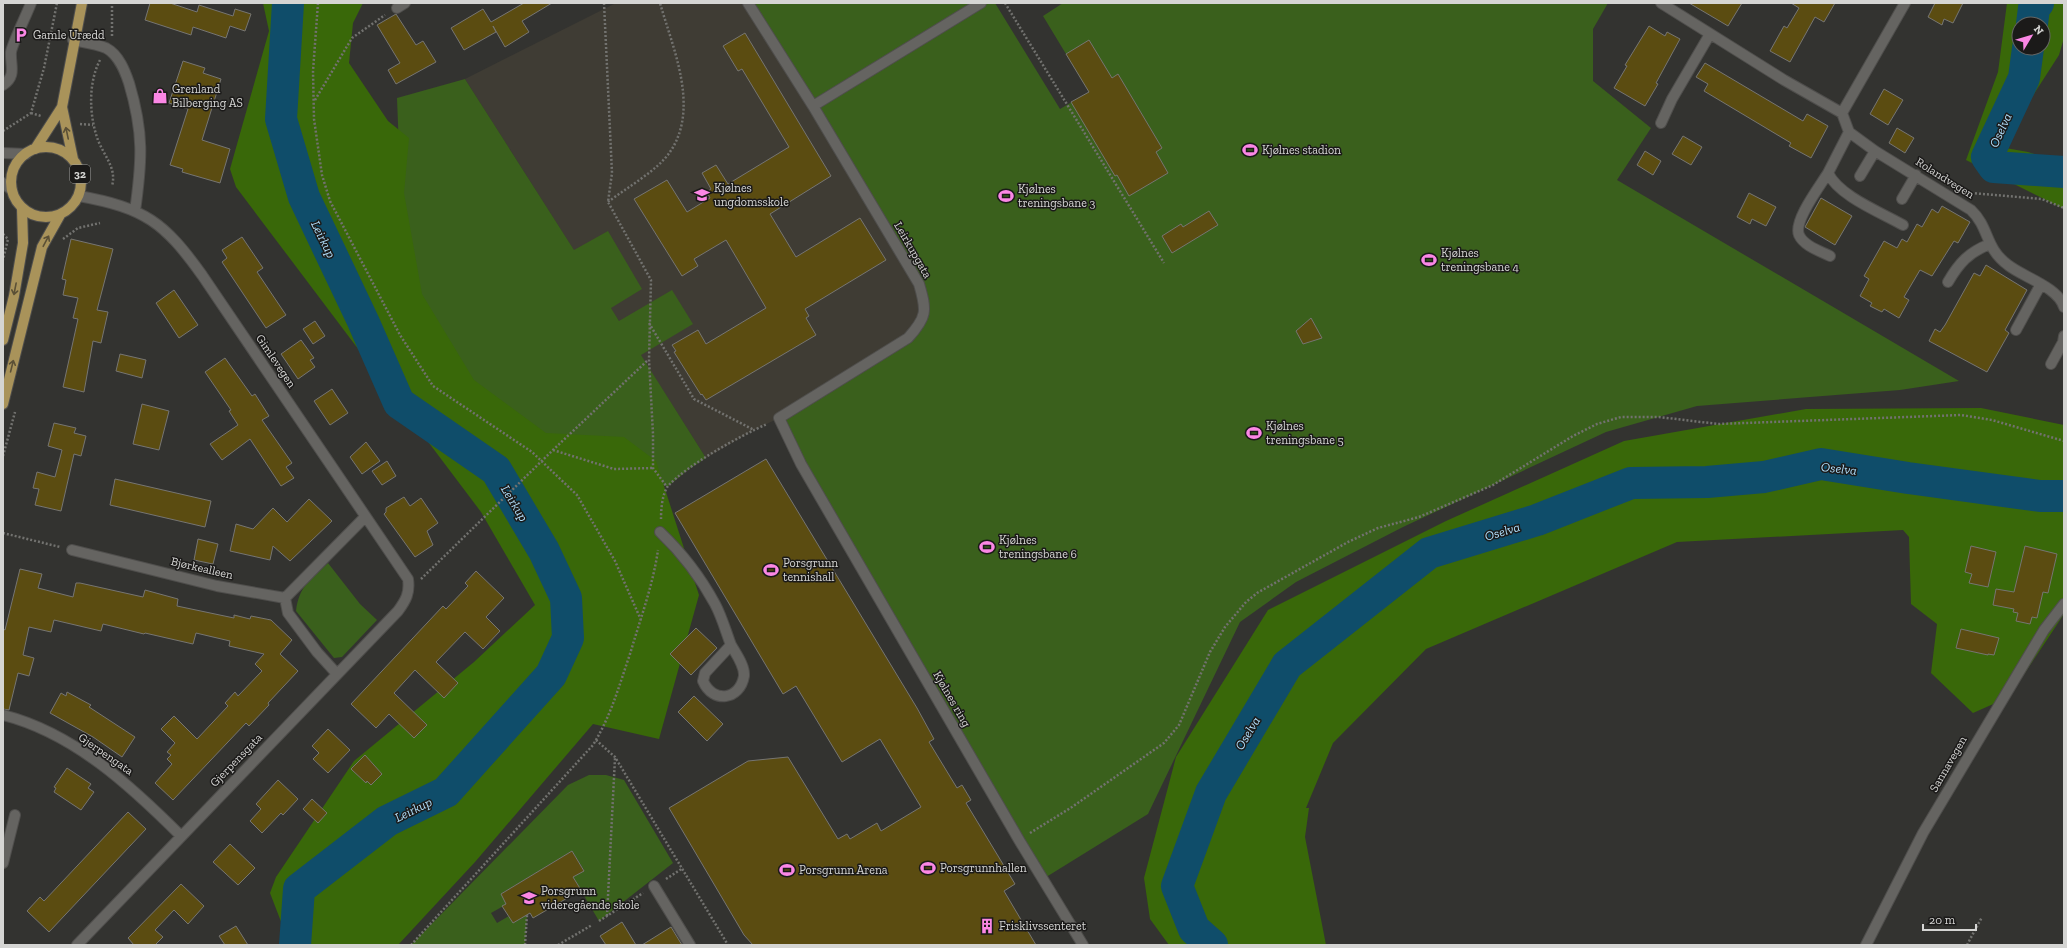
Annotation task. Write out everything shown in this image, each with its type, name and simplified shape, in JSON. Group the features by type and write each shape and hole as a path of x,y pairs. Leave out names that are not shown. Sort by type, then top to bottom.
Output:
{"main road":[{"name":"32","path":"3,404 42,247 60,215 68,211 79,196 81,178 73,159 62,107 73,40 82,3"},
{"name":"32","path":"35,149 62,107"},
{"name":"32","path":"12,190 11,180 13,170 18,160 35,149 46,147 56,148 73,159"},
{"path":"12,190 16,200 22,208 41,217 60,215"},
{"path":"3,340 14,296 23,243 22,208"}],"street":[{"path":"3,85 10,78 13,69 11,51 31,3"},
{"name":"Leirkupgata","path":"748,3 813,106 919,284 924,302 922,322 908,338 778,418"},
{"path":"813,106 981,3"},
{"path":"1661,3 1842,113 1849,132 1828,173 1801,217 1798,229 1800,236 1807,244 1830,256"},
{"path":"1842,113 1905,3"},
{"path":"1661,123 1672,99 1710,34"},
{"path":"73,40 106,48 117,58 126,74 138,110 141,155 135,211"},
{"name":"Rolandvegen","path":"1849,132 1875,151 1943,191 1977,215 1996,255 2009,266 2055,293 2064,307"},
{"path":"1860,176 1875,151"},
{"path":"3,153 26,154"},
{"path":"1828,173 1836,186 1903,225"},
{"path":"1902,199 1916,175"},
{"path":"3,183 12,190"},
{"name":"Gimlevegen","path":"79,196 105,201 135,211 161,226 189,256 408,579 410,590"},
{"path":"1948,282 1958,265 1966,256 1976,249 1990,244"},
{"path":"2016,330 2041,284"},
{"path":"2052,364 2063,342 2064,336"},
{"name":"Kjølnes ring","path":"778,418 801,464 1019,840 1083,945"},
{"path":"337,674 317,652 288,613 285,598 365,517"},
{"path":"660,532 676,548 703,584 716,606 731,645 742,665 744,676 740,685 734,692 724,697 716,696 707,690 702,681 705,673 731,645"},
{"name":"Bjørkealleen","path":"72,550 217,586 285,598"},
{"name":"Gjerpensgata","path":"79,944 398,610 410,590"},
{"name":"Sannavegen","path":"1866,945 1923,833 2044,630 2064,604"},
{"name":"Gjerpengata","path":"3,715 24,720 46,730 109,770 147,802 181,836"},
{"path":"3,862 8,824 15,815"},
{"path":"654,886 690,945"}],"path":[{"path":"3,131 32,113 44,68 57,3"},
{"path":"112,3 113,34 97,66 92,95 93,125 98,141 113,172 112,186"},
{"path":"318,3 313,71 316,145 327,194 412,355 433,386 443,394 495,426 542,460 577,495 615,561 640,620"},
{"path":"604,3 612,173 608,202 651,280 649,360 653,434 653,468 667,487"},
{"path":"608,202 654,168 669,153 680,133 684,112 680,76 660,3"},
{"path":"1005,3 1164,263"},
{"path":"315,101 352,38 401,5"},
{"path":"32,113 45,117"},
{"path":"78,124 93,125"},
{"path":"1943,191 2042,199 2064,208"},
{"path":"60,243 78,228 100,223"},
{"path":"3,234 8,239 3,260"},
{"path":"649,323 694,399 754,430"},
{"path":"410,590 542,460 649,360"},
{"path":"1019,840 1072,807 1164,743 1179,725 1210,652 1225,627 1246,602 1256,593 1354,539 1378,528 1419,516 1493,485 1573,436 1598,424 1621,417 1659,417 1718,424 1961,415 1992,420 2064,441"},
{"path":"411,945 596,740 608,721 640,620 657,555 661,510 667,487 689,469 754,430 778,418"},
{"path":"553,450 614,469 653,468"},
{"path":"3,533 72,550"},
{"path":"596,740 615,757 728,945"},
{"path":"607,916 615,757"},
{"path":"525,945 527,915"},
{"path":"1967,945 1982,917"},
{"path":"558,945 592,925"}],"shaded area":[{"name":"Kjølnes ungdomsskole","path":"616,3 748,3 924,302 908,338 779,418 754,430 706,458 465,79"}],"green space":[{"path":"263,3 363,3 353,23 349,63 388,121 409,138 404,193 422,294 474,380 546,433 624,437 656,461 699,595 659,739 593,724 475,862 398,945 290,945 270,893 276,877 354,761 474,662 535,605 481,512 236,187 230,169 269,31"},
{"path":"748,3 995,3 1060,109 1089,92 1043,16 1063,3 1608,3 1593,29 1593,81 1651,128 1617,180 1959,381 1900,390 1697,406 1606,432 1403,527 1296,582 1240,622 1148,814 1043,879 779,418 908,338 924,302"},
{"path":"2007,3 2064,3 2064,38 2059,55 2000,147 2028,152 2064,164 2064,209 1966,160 1998,72"},
{"path":"465,79 574,250 608,231 642,289 611,308 619,321 672,290 693,324 641,355 706,458 689,469 667,487 655,478 555,488 473,386 404,276 397,98"},
{"path":"1981,408 2064,425 2064,614 2009,697 1973,713 1931,673 1937,624 1911,604 1909,537 1903,530 1677,542 1426,649 1333,743 1306,808 1309,808 1305,837 1326,945 1169,945 1150,919 1144,878 1176,757 1268,610 1446,521 1624,441 1806,409"},
{"path":"328,563 360,604 377,620 342,657 334,658 296,611 303,589"},
{"path":"589,775 606,775 624,780 673,863 599,921 573,877 584,870 572,851 501,894 507,904 491,913 497,923 509,916 513,923 527,915 525,945 411,945 568,785"}],"building":[{"path":"150,3 170,3 197,12 199,5 233,16 235,9 251,14 245,31 230,26 226,38 193,27 191,35 145,20"},
{"path":"524,3 552,3 522,21 529,32 505,47 493,26 496,32 464,50 451,28 483,9 491,22"},
{"path":"1689,3 1742,3 1728,26"},
{"path":"1791,3 1835,3 1824,22 1815,17 1790,62 1770,51 1784,26 1787,28 1799,8"},
{"path":"1935,3 1963,3 1953,23 1944,19 1942,25 1928,17"},
{"path":"396,14 416,45 423,41 436,62 396,84 388,70 400,63 377,25"},
{"path":"1649,26 1665,36 1667,32 1680,39 1656,83 1658,84 1645,106 1614,88 1627,66 1625,65"},
{"path":"745,33 831,176 770,214 796,257 860,218 886,260 805,309 809,316 806,318 816,335 706,400 702,394 701,395 674,352 676,351 672,345 698,330 706,344 766,308 726,240 694,259 698,266 682,276 634,199 667,180 687,212 710,198 707,192 711,189 702,173 716,165 728,184 789,147 742,69 738,71 723,46"},
{"path":"1089,40 1112,78 1118,74 1162,148 1156,152 1168,173 1129,196 1117,175 1115,176 1071,102 1089,92 1066,54"},
{"path":"183,61 205,68 203,73 221,79 202,140 230,149 220,183 182,172 183,169 170,165 188,109 169,103"},
{"path":"1705,63 1803,121 1807,114 1828,126 1811,158 1789,146 1791,143 1704,91 1708,84 1696,77"},
{"path":"1884,89 1903,100 1888,125 1870,114"},
{"path":"1897,128 1914,138 1905,153 1889,143"},
{"path":"1683,136 1702,147 1691,165 1672,154"},
{"path":"1645,151 1661,161 1653,175 1637,165"},
{"path":"1749,193 1776,207 1766,226 1752,219 1750,224 1737,217"},
{"path":"1821,198 1852,216 1835,245 1805,227"},
{"path":"1942,206 1970,222 1958,243 1954,241 1932,276 1920,270 1904,297 1909,300 1899,318 1884,309 1882,312 1870,306 1872,303 1860,296 1869,279 1864,276 1884,241 1897,248 1902,239 1907,242 1917,224 1922,227 1932,209 1938,213"},
{"path":"1209,211 1218,225 1172,253 1162,236 1181,224 1183,227"},
{"path":"242,237 263,268 257,272 286,315 266,328 222,262 227,258 222,250"},
{"path":"71,239 113,249 97,310 108,312 101,343 93,341 84,392 63,387 78,319 73,318 78,298 63,295 66,280 62,279"},
{"path":"1986,265 2027,290 2005,330 2009,333 1987,372 1929,341 1935,329 1940,332 1945,325 1974,273 1980,276"},
{"path":"174,290 198,325 179,338 156,303"},
{"path":"1311,318 1322,338 1303,344 1296,331"},
{"path":"315,321 325,336 313,344 303,329"},
{"path":"301,340 314,358 310,360 315,367 298,379 281,354"},
{"path":"120,354 146,360 142,378 116,371"},
{"path":"225,358 252,396 255,394 269,416 262,420 292,463 286,467 294,478 281,486 250,439 222,460 210,444 238,425 229,411 231,410 205,372"},
{"path":"332,389 348,413 330,425 314,401"},
{"path":"142,404 169,411 159,450 133,444"},
{"path":"54,423 76,428 74,433 86,436 81,456 74,454 61,511 35,505 39,489 33,488 37,472 55,477 62,450 48,446"},
{"path":"366,442 380,461 362,474 350,457"},
{"path":"766,459 917,708 934,739 929,742 957,788 962,785 971,800 966,803 1015,884 1004,891 1036,945 753,945 744,935 669,808 748,761 788,757 838,839 847,834 850,839 877,823 881,831 921,807 880,739 842,762 796,686 783,694 675,513"},
{"path":"387,461 396,476 382,485 372,471"},
{"path":"115,479 211,501 205,527 110,505"},
{"path":"404,497 410,506 421,498 438,523 427,531 433,545 415,557 384,514 386,512 386,508"},
{"path":"309,499 332,521 290,561 273,546 270,560 230,551 236,524 253,529 273,508 287,522"},
{"path":"198,539 218,544 213,564 194,560"},
{"path":"1971,546 1996,552 1988,587 1969,583 1972,574 1965,572"},
{"path":"2025,546 2057,554 2048,593 2043,592 2037,618 2032,617 2030,624 2016,621 2018,613 2013,612 2014,609 1993,605 1996,589 2014,592"},
{"path":"20,569 42,574 38,588 73,597 76,583 143,597 145,590 178,599 177,606 234,618 234,615 250,619 251,616 271,620 292,640 280,654 298,671 249,726 246,723 173,800 155,783 172,764 167,759 171,755 167,752 175,743 161,729 174,716 197,739 228,706 225,703 235,692 238,696 262,671 255,664 264,654 229,646 230,641 196,633 193,644 103,624 101,631 54,620 51,632 29,627 23,655 34,658 29,676 18,673 9,710 3,709 3,629 5,630"},
{"path":"476,571 504,598 486,617 500,631 483,649 465,632 436,662 458,683 444,698 415,670 394,693 427,725 414,738 389,714 376,728 351,704 443,606 446,609 468,586 465,583"},
{"path":"696,628 717,648 691,675 670,654"},
{"path":"1961,629 1999,638 1994,655 1956,648"},
{"path":"67,692 91,705 89,707 135,737 122,757 93,737 50,713 61,693 66,696"},
{"path":"694,696 723,724 707,741 678,712"},
{"path":"328,729 350,750 328,773 313,759 319,753 312,746"},
{"path":"365,755 382,774 371,785 367,781 366,783 351,769"},
{"path":"67,768 91,784 88,788 94,792 81,810 54,792 56,788 54,787"},
{"path":"278,780 298,799 283,815 281,813 262,833 250,821 261,809 256,804"},
{"path":"312,799 327,813 318,823 303,809"},
{"path":"128,812 146,829 49,932 27,911 40,897 44,901"},
{"path":"230,844 255,868 238,885 213,862"},
{"name":"Porsgrunn videregående skole","path":"572,851 584,871 573,877 581,890 533,918 530,913 513,923 502,906 506,904 501,894"},
{"path":"181,884 204,906 188,924 174,910 155,930 163,937 155,945 134,945 128,938"},
{"path":"622,922 636,945 606,945 600,936"},
{"path":"236,926 248,945 225,945 219,936"},
{"name":"Porsgrunn videregående skole","path":"671,927 682,945 642,945"}],"waterway":[{"name":"Leirkup","path":"288,3 281,119 304,197 363,321 399,403 496,470 544,551 566,598 568,638 551,675 446,792 387,821 299,889 295,945"},
{"name":"Oselva","path":"2033,16 2034,8 2038,3"},
{"name":"Oselva","path":"2027,56 2024,78 1987,157 1994,167 2064,172"},
{"name":"Oselva","path":"1212,945 1194,929 1177,886 1211,793 1287,665 1429,553 1537,520 1631,483 1707,482 1764,477 1821,464 1908,478 2040,496 2064,496"}],"place":[{"name":"Gamle Urædd","path":"21,35"},
{"name":"Grenland Bilberging AS","path":"160,96"},
{"name":"Kjølnes stadion","path":"1250,150"},
{"name":"Kjølnes ungdomsskole","path":"702,195"},
{"name":"Kjølnes treningsbane 3","path":"1006,196"},
{"name":"Kjølnes treningsbane 4","path":"1429,260"},
{"name":"Kjølnes treningsbane 5","path":"1254,433"},
{"name":"Kjølnes treningsbane 6","path":"987,547"},
{"name":"Porsgrunn tennishall","path":"771,570"},
{"name":"Porsgrunnhallen","path":"928,868"},
{"name":"Porsgrunn Arena","path":"787,870"},
{"name":"Porsgrunn videregående skole","path":"529,898"},
{"name":"Frisklivssenteret","path":"987,926"}]}
